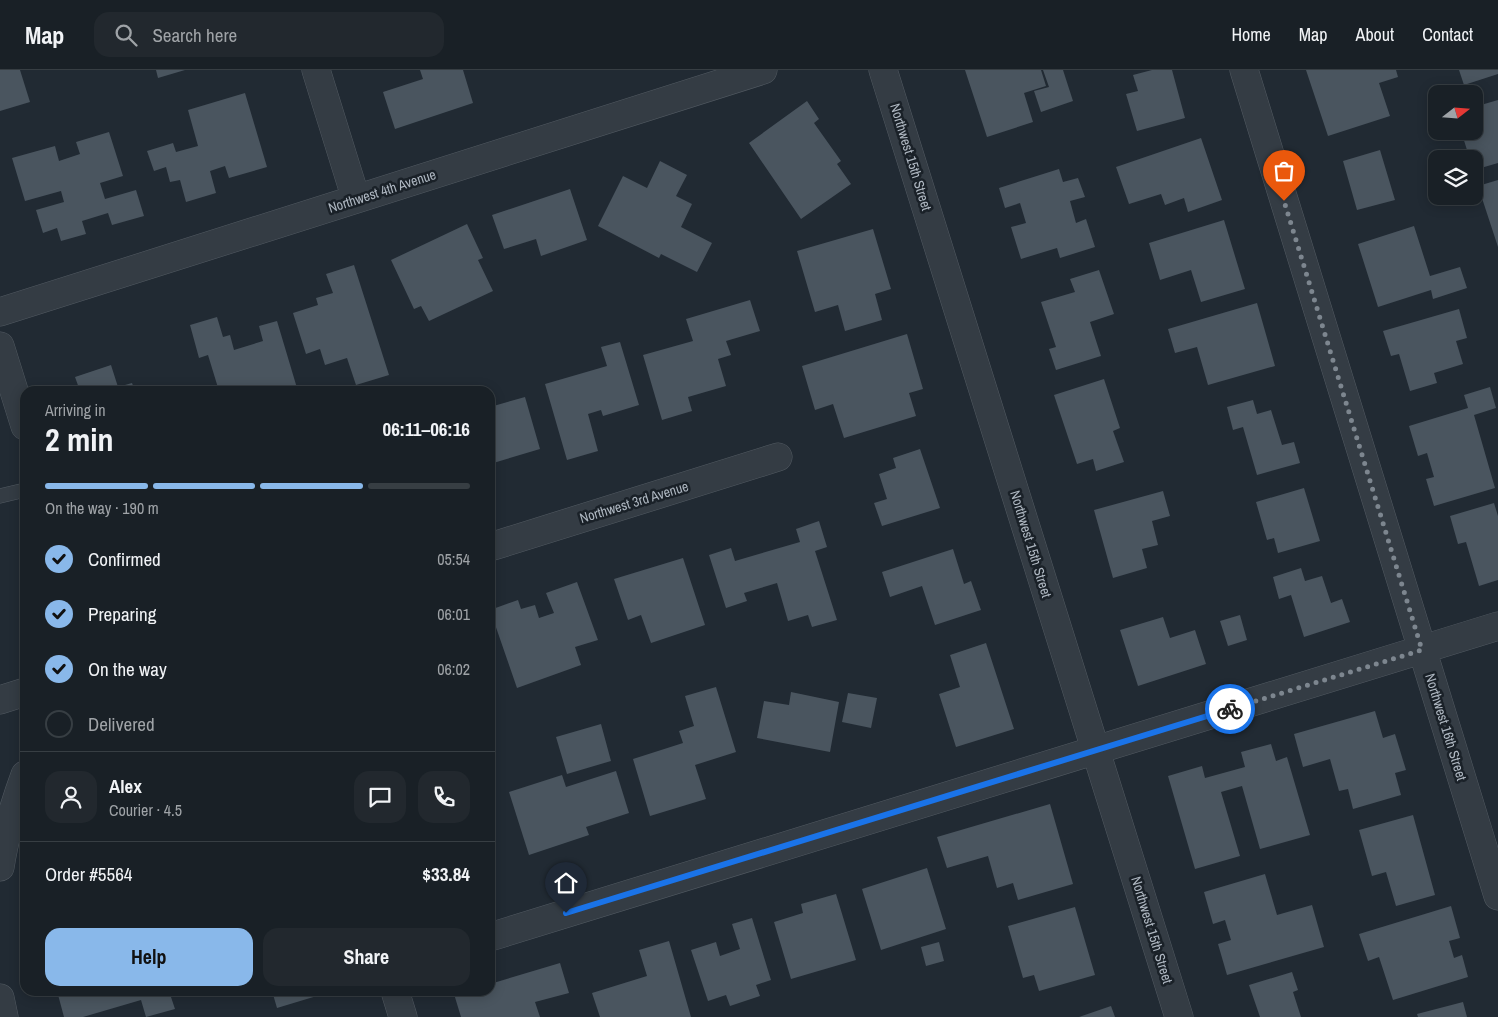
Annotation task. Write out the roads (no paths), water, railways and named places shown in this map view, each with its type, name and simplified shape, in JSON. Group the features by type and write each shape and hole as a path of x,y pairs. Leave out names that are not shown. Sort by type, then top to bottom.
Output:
{"street":[{"path":"316,70 356,199"},
{"name":"Northwest 4th Avenue","path":"0,312 356,199 696,80 763,70"},
{"name":"Northwest 15th Street","path":"884,70 1179,1017"},
{"name":"Northwest 16th Street","path":"1244,70 1498,896"},
{"path":"0,346 20,410"},
{"name":"Northwest 3rd Avenue","path":"495,545 778,457"},
{"path":"495,935 1498,626"},
{"path":"0,700 20,694"},
{"path":"0,867 5,838 20,788"},
{"path":"397,996 403,1017"},
{"path":"0,998 4,1017"}],"lane":[{"path":"0,496 20,491"}]}
